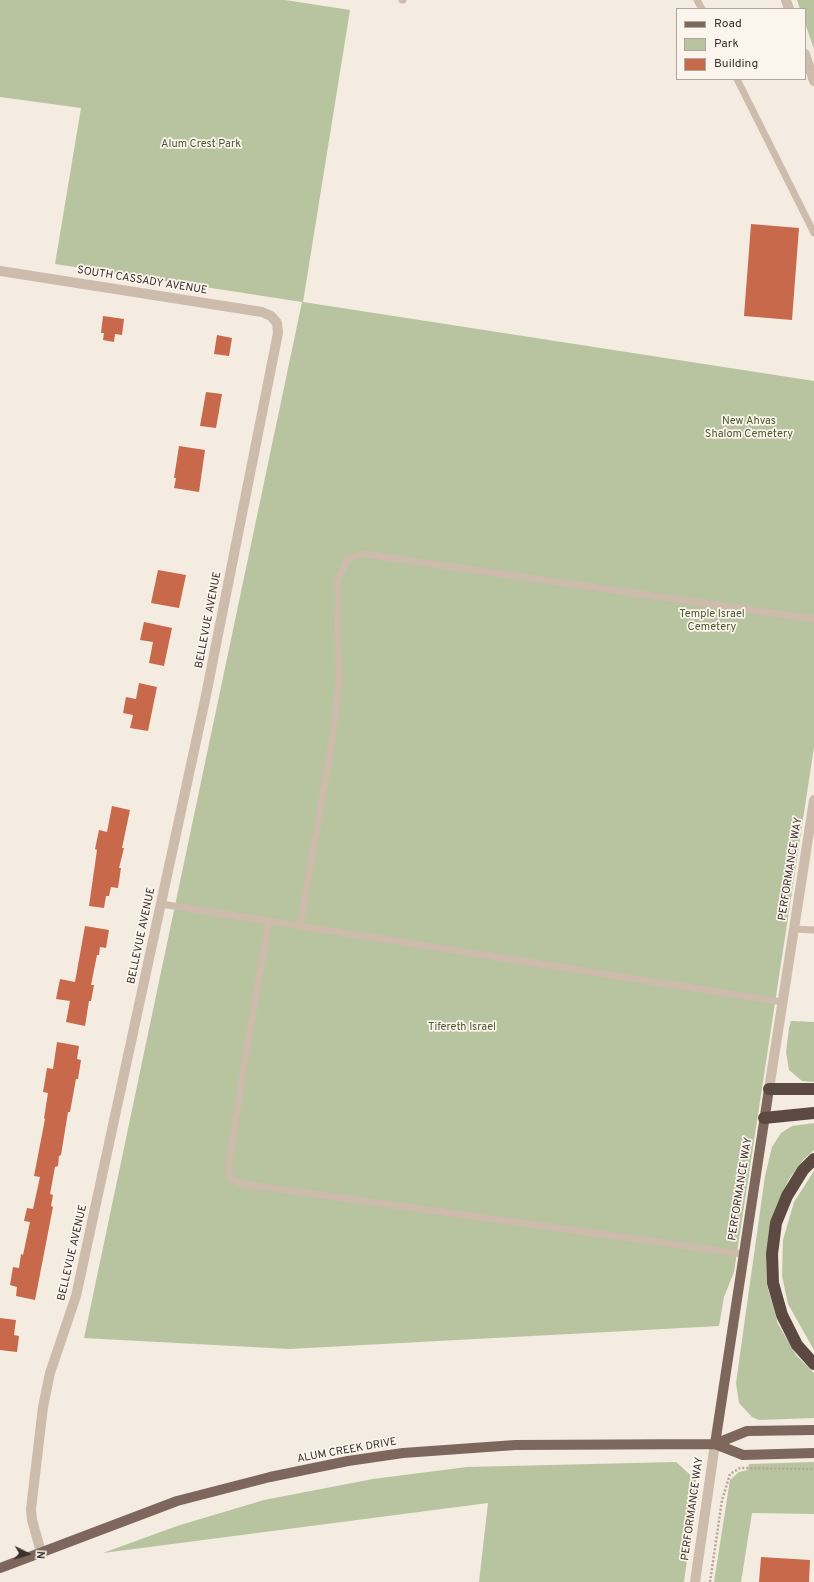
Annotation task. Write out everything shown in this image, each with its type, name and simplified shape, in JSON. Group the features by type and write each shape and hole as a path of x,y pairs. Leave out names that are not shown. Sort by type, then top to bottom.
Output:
{"highway":[{"path":"769,1089 814,1089"},
{"path":"764,1118 814,1113"},
{"path":"814,1159 803,1170 787,1196 776,1223 772,1254 773,1283 782,1315 797,1345 814,1364"}],"main road":[{"name":"PERFORMANCE WAY","path":"715,1444 769,1089"},
{"name":"ALUM CREEK DRIVE","path":"715,1444 747,1431 814,1430"},
{"name":"ALUM CREEK DRIVE","path":"0,1568 177,1501 270,1477 348,1461 403,1453 515,1445 715,1444 743,1455 814,1453"}],"street":[{"path":"806,57 814,81"},
{"name":"SOUTH CASSADY AVENUE","path":"0,271 262,312 271,316 277,323"},
{"name":"BELLEVUE AVENUE","path":"41,1552 32,1520 31,1509 43,1407 50,1373 76,1296 209,685 278,333 277,323"},
{"name":"PERFORMANCE WAY","path":"769,1089 814,800"},
{"name":"PERFORMANCE WAY","path":"695,1582 715,1444"}],"lane":[{"path":"738,80 814,233"},
{"path":"300,926 331,748 340,683 338,581 346,559 364,554 814,619"},
{"path":"161,904 782,1002"},
{"path":"269,921 246,1053 228,1171 231,1179 243,1184 743,1254"},
{"path":"794,929 814,930"}],"path":[{"path":"710,1582 722,1500 730,1474 740,1468 814,1469"}],"green space":[{"name":"Tifereth Israel","path":"0,0 285,0 350,10 303,302 814,381 814,747 734,1272 724,1297 719,1326 289,1349 84,1338 302,302 55,264 81,108 0,97"},
{"path":"797,0 814,0 814,49 806,26 806,8 800,8"},
{"path":"791,1021 814,1022 814,1082 802,1081 789,1070 786,1052"},
{"path":"814,1123 814,1150 804,1159 789,1179 776,1207 770,1231 766,1259 767,1285 778,1324 796,1355 814,1373 814,1418 759,1420 752,1417 739,1403 736,1383 765,1176 772,1147 781,1133 792,1126"},
{"path":"814,1171 814,1350 788,1304 782,1276 783,1240 794,1202"},
{"path":"676,1462 696,1480 695,1500 684,1582 479,1582 488,1503 103,1553 177,1526 264,1500 373,1479 467,1467"},
{"path":"814,1462 814,1514 752,1513 741,1582 714,1582 730,1480 739,1472 748,1470 749,1464"}],"building":[{"path":"751,224 799,228 792,320 744,316"},
{"path":"103,316 124,319 122,335 115,334 114,342 103,340 104,333 101,333"},
{"path":"217,335 232,338 229,356 214,354"},
{"path":"206,392 222,394 216,428 200,426"},
{"path":"179,446 205,450 199,492 174,488"},
{"path":"158,570 186,575 179,608 151,603"},
{"path":"144,622 172,628 164,666 149,663 153,642 140,640"},
{"path":"139,683 157,687 148,731 130,728 133,715 123,713 126,697 136,699"},
{"path":"112,806 130,810 122,848 124,848 119,868 121,868 118,888 111,887 109,896 106,896 104,908 89,906 97,850 95,849 99,830 107,832"},
{"path":"85,926 109,930 106,948 100,947 99,955 97,955 91,985 94,985 91,1001 89,1001 85,1026 66,1022 70,1001 56,999 60,979 75,982"},
{"path":"57,1042 79,1046 77,1059 81,1060 70,1112 68,1112 61,1155 59,1156 58,1166 55,1167 50,1194 53,1195 51,1206 53,1207 35,1300 16,1296 17,1287 10,1285 13,1267 19,1268 21,1254 23,1255 30,1222 24,1221 27,1208 33,1209 40,1177 34,1176 45,1119 48,1093 43,1092 47,1068 53,1069"},
{"path":"0,1318 16,1320 14,1335 19,1336 17,1352 0,1350"},
{"path":"761,1557 810,1560 809,1582 759,1582"}],"park label":[{"name":"Alum Crest Park","path":"201,145"},
{"name":"New Ahvas Shalom Cemetery","path":"749,428"},
{"name":"Temple Israel Cemetery","path":"712,621"}]}
